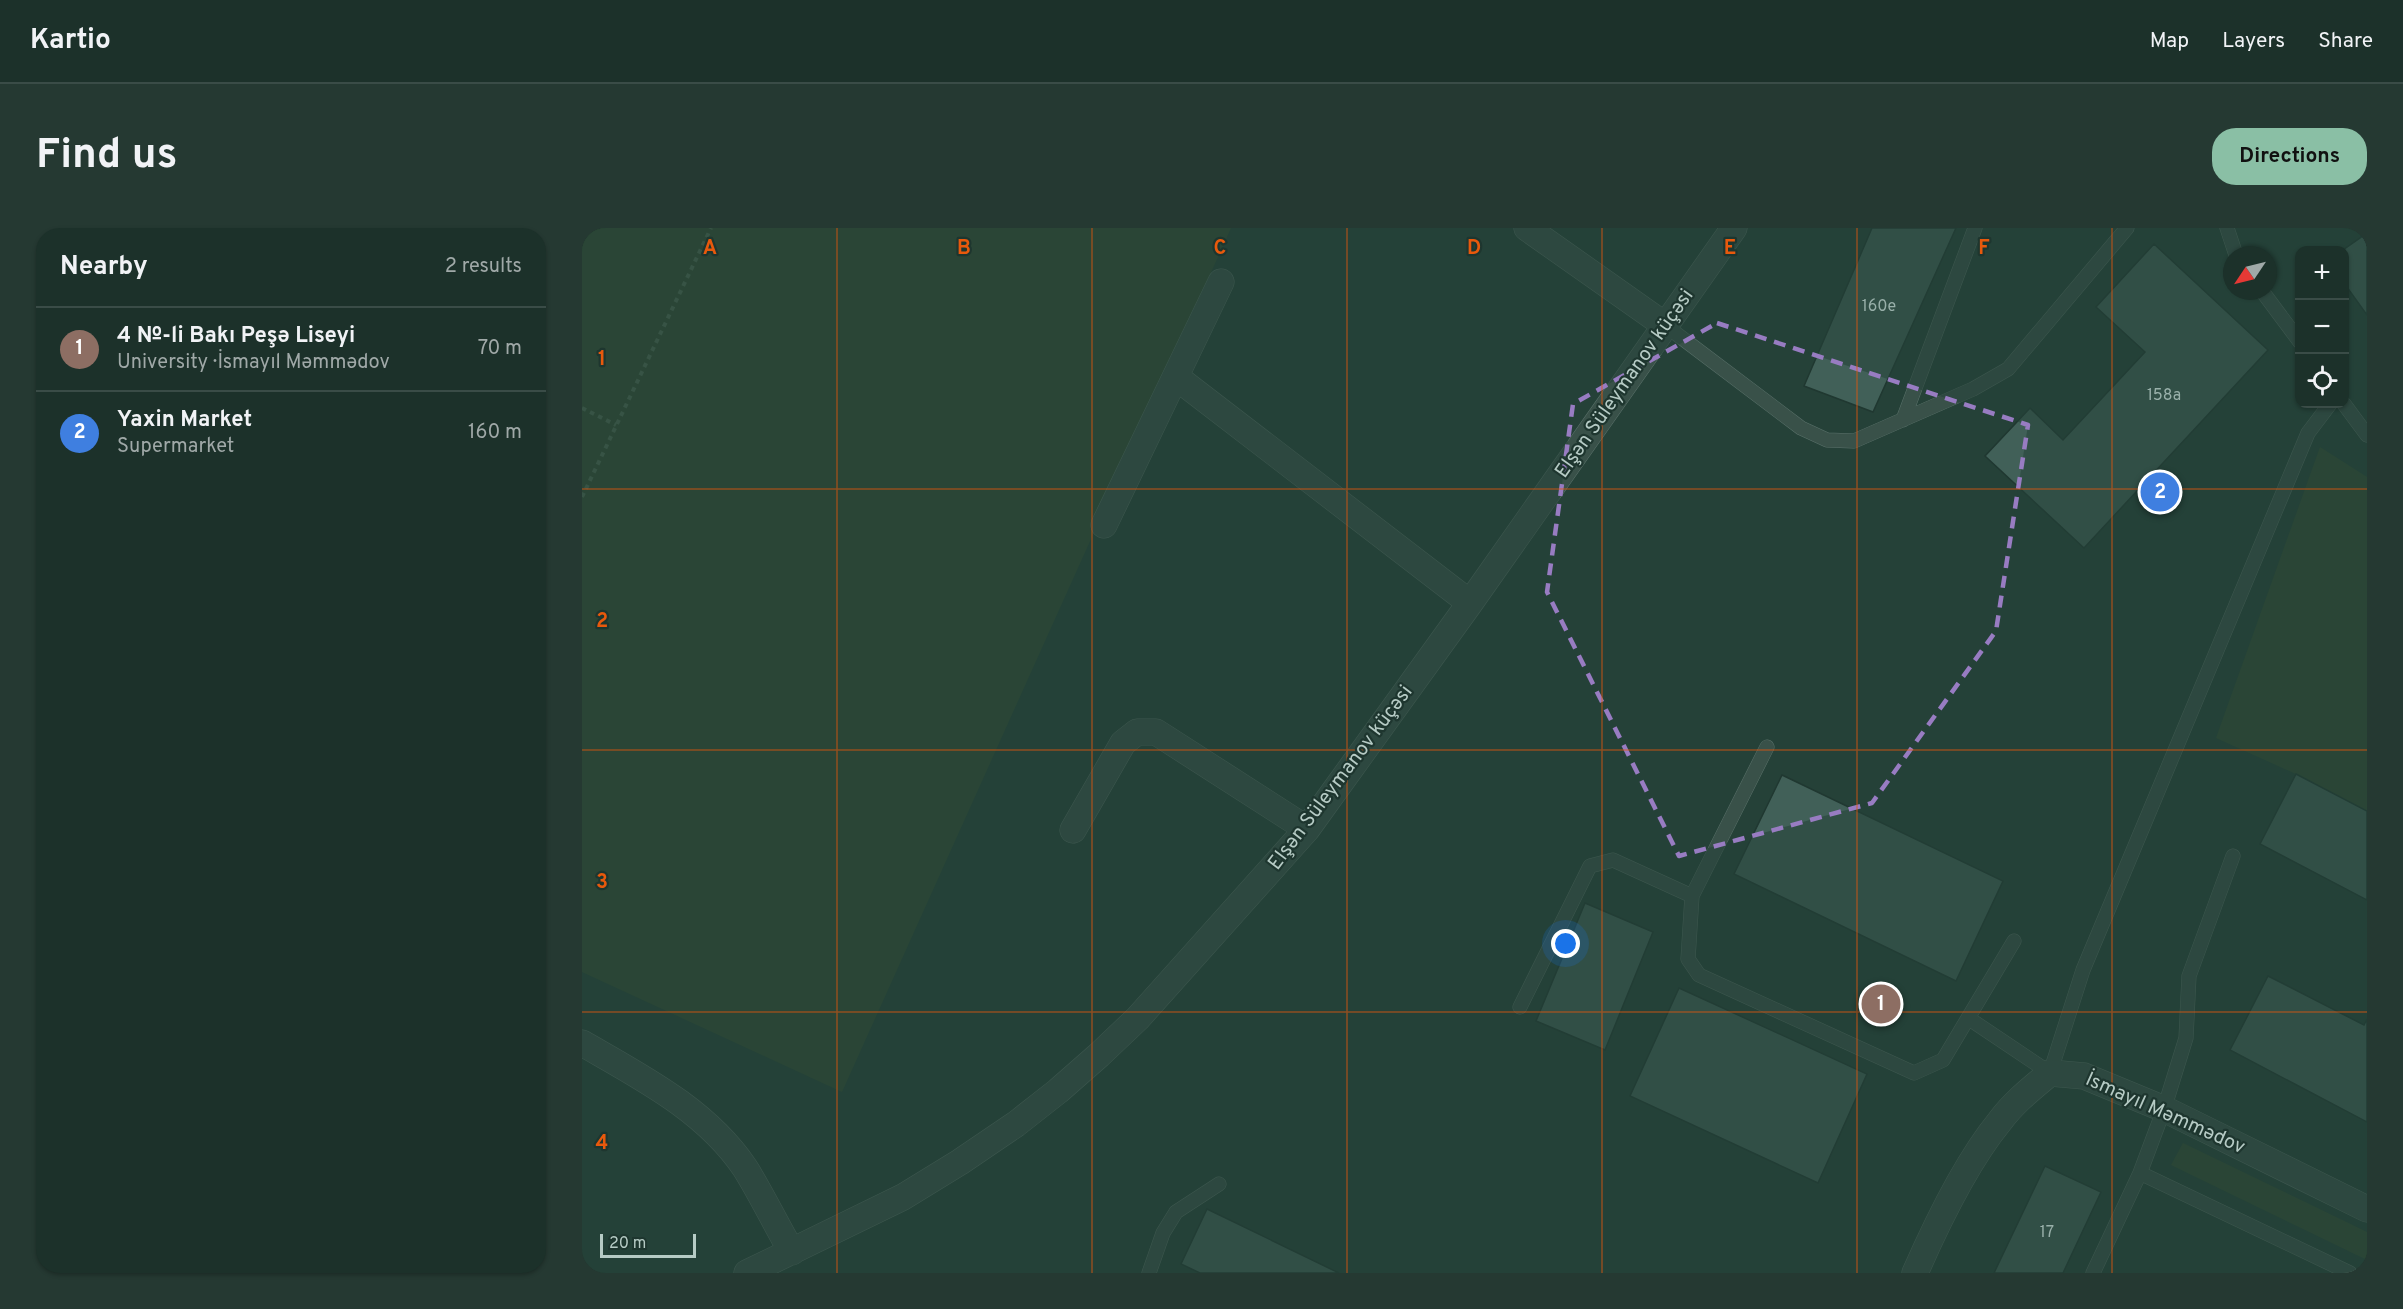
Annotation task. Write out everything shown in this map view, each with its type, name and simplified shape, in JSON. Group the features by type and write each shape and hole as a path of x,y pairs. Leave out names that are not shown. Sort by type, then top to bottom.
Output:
{"street":[{"path":"1527,228 1666,326"},
{"name":"Elşən Süleymanov küçəsi","path":"747,1273 903,1197 960,1162 1016,1124 1058,1091 1138,1018 1307,829 1470,603 1734,228"},
{"path":"1104,525 1221,282"},
{"path":"1176,377 1470,603"},
{"path":"1073,830 1123,743 1137,732 1156,732 1307,829"},
{"path":"582,1043 659,1087 723,1141 744,1167 792,1252"},
{"path":"1915,1273 1929,1241 1961,1182 1999,1122 2020,1098 2050,1073"},
{"name":"İsmayıl Məmmədov","path":"2050,1073 2084,1076 2164,1109 2367,1209"}],"lane":[{"path":"1903,420 1975,228"},
{"path":"1666,326 1801,428 1827,440 1854,441 1973,389 2008,369 2127,228"},
{"path":"2227,228 2233,246"},
{"path":"2269,300 2295,335"},
{"path":"1968,1018 2050,1073 2083,970 2308,434 2327,408"},
{"path":"2347,408 2367,435"},
{"path":"1767,747 1692,896 1688,959 1699,975 1914,1072 1943,1060 2014,941"},
{"path":"2093,1273 2140,1173 2164,1109 2186,1038 2189,976 2233,856"},
{"path":"1520,1007 1590,866 1613,860 1692,896"},
{"path":"2140,1173 2349,1273"},
{"path":"1149,1273 1163,1233 1176,1212 1219,1184"}],"path":[{"path":"582,497 711,228"},
{"path":"582,408 616,425"}],"highlighted area":[{"path":"1717,323 2028,425 1996,631 1872,803 1679,856 1547,592 1573,404"}],"green space":[{"path":"582,228 1231,228 842,1092 582,972"},
{"path":"2320,447 2367,477 2367,811 2296,774 2216,738"},
{"path":"2183,1143 2367,1232 2367,1260 2171,1165"}],"building":[{"path":"1872,228 1956,228 1873,412 1804,386"},
{"path":"2367,233 2367,315 2349,290 2349,246"},
{"path":"2154,244 2268,350 2084,548 1985,456 2030,408 2063,440 2145,352 2096,307"},
{"path":"2296,774 2367,811 2367,900 2260,844"},
{"path":"1782,775 2003,881 1956,981 1734,874"},
{"path":"1585,903 1653,932 1605,1050 1536,1021"},
{"path":"2268,976 2364,1025 2367,1019 2367,1122 2230,1050"},
{"path":"1679,988 1867,1074 1818,1183 1630,1096"},
{"path":"2045,1166 2101,1192 2063,1273 1994,1273"},
{"path":"1207,1209 1339,1273 1200,1273 1181,1264"}],"place":[{"name":"Yaxin Market","path":"2160,492"},
{"name":"4 №-li Bakı Peşə Liseyi","path":"1881,1004"}]}
